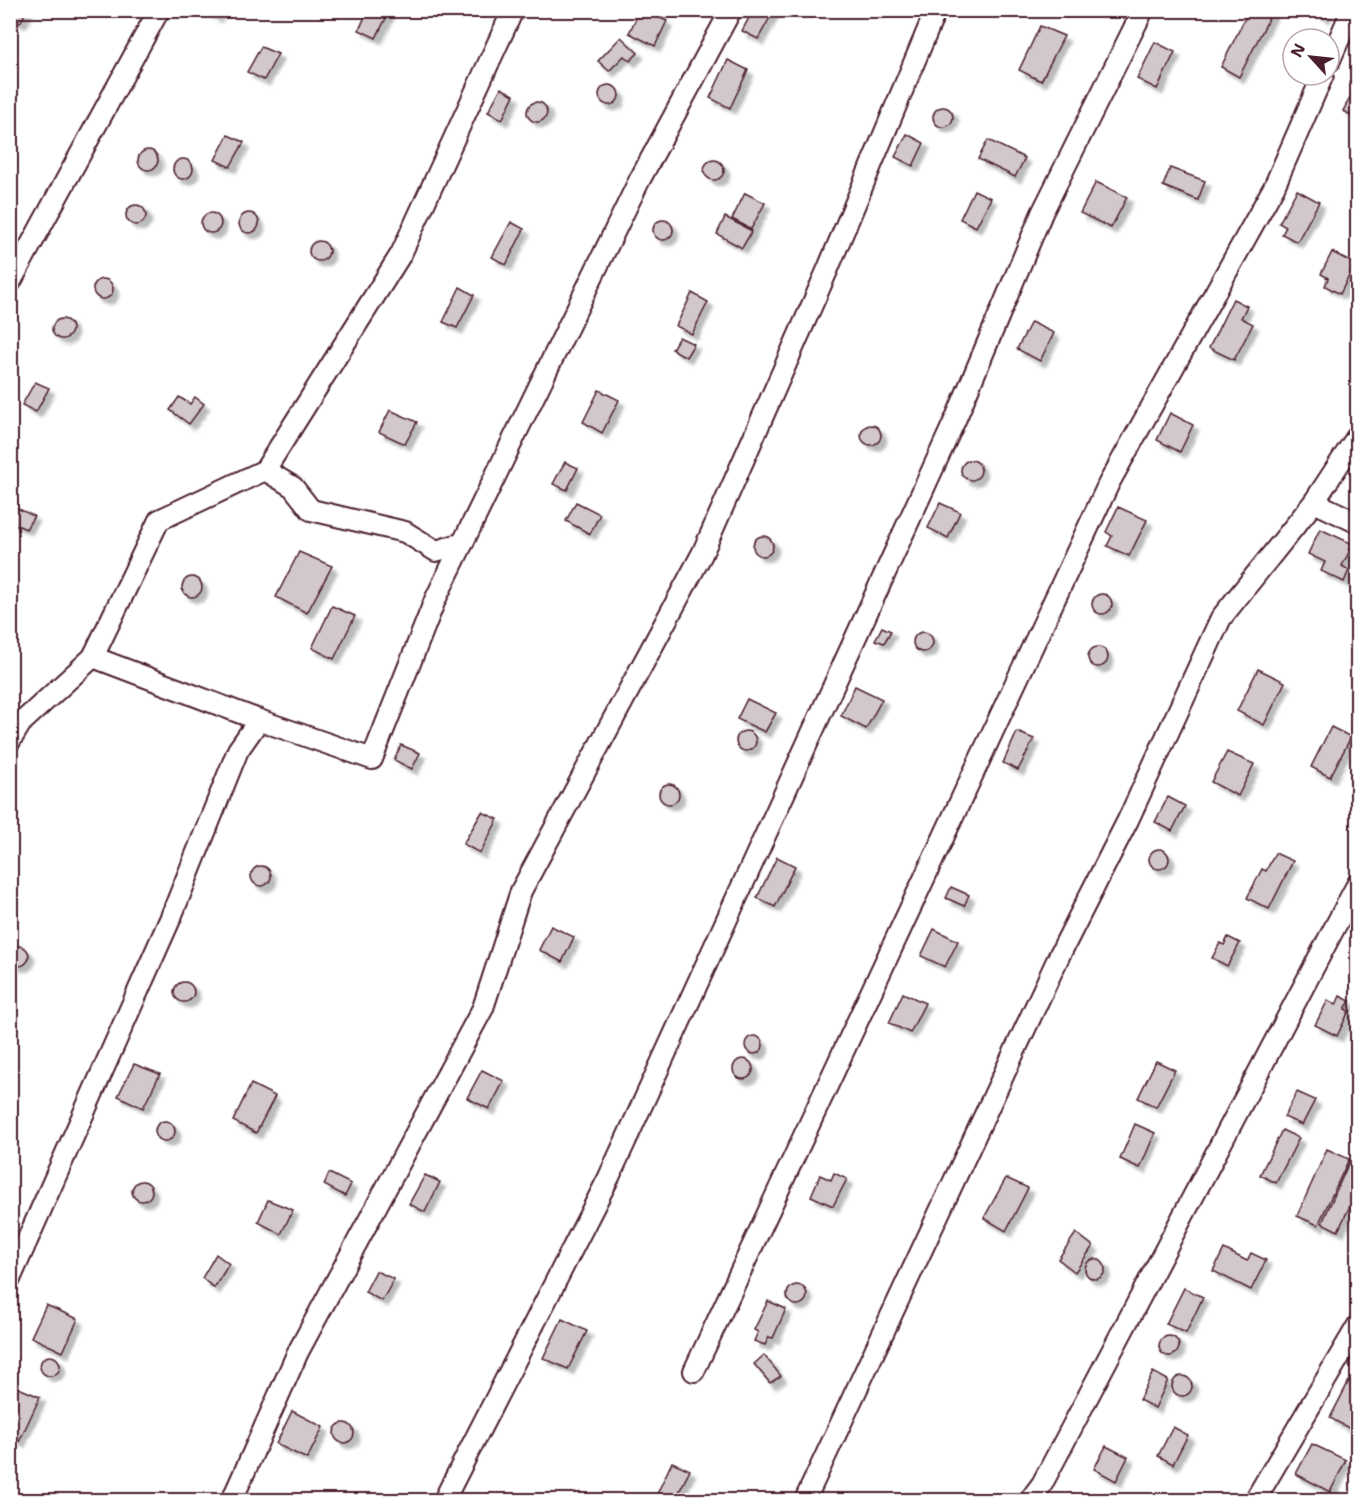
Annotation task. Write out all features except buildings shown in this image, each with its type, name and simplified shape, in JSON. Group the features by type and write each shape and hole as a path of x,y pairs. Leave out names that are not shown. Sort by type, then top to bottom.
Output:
{"street":[{"path":"10,283 159,10"},
{"path":"10,741 21,723 93,657 159,520 265,470 400,254 513,10"},
{"path":"93,657 259,720 372,759 435,600 639,181 731,10"},
{"path":"232,1500 298,1352 483,1008 521,891 702,554 827,271 936,10"},
{"path":"444,1500 609,1177 956,418 1042,213 1143,10"},
{"path":"1341,35 1352,10"},
{"path":"694,1371 1109,483 1274,187 1318,87"},
{"path":"805,1500 1060,954 1128,820 1221,618 1314,502 1358,435"},
{"path":"265,470 293,487 311,510 405,532 436,551 463,543"},
{"path":"1314,502 1358,523"},
{"path":"10,1279 171,917 238,750 259,720"},
{"path":"1030,1500 1042,1485 1358,883"},
{"path":"1255,1500 1358,1325"}]}
